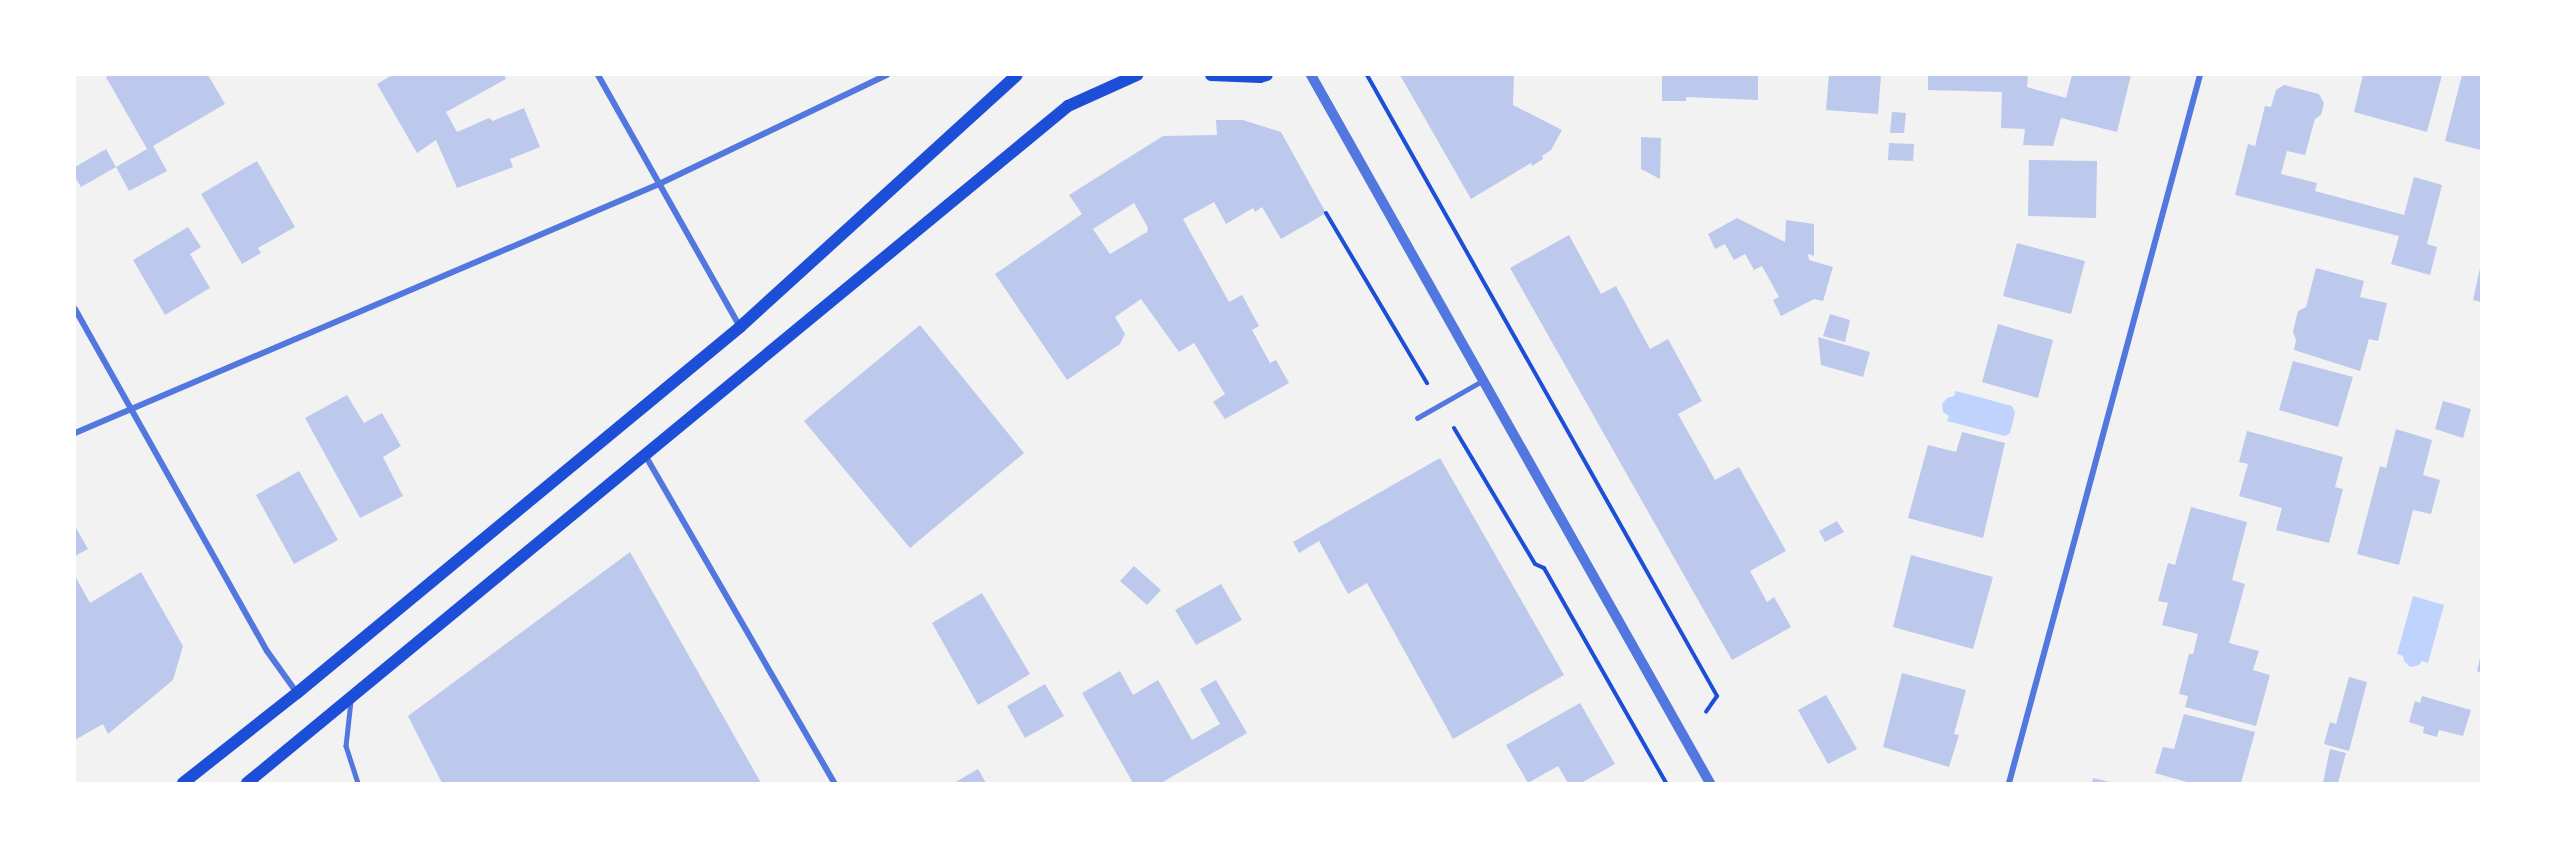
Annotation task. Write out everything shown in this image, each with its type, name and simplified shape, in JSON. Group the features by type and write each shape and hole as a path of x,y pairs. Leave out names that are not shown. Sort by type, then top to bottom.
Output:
{"main road":[{"path":"183,783 297,693 740,327 1017,75"},
{"path":"247,783 1068,106 1137,75"},
{"path":"1211,75 1260,77 1267,75"}],"street":[{"path":"598,75 740,327"},
{"path":"75,433 659,184 887,75"},
{"path":"1311,75 1710,783"},
{"path":"2008,783 2200,75"},
{"path":"75,309 267,651 297,693"},
{"path":"645,454 834,783"}],"lane":[{"path":"1418,418 1484,380"},
{"path":"351,697 346,746 358,783"}],"path":[{"path":"1367,75 1717,696 1705,712 1711,722"},
{"path":"1326,213 1535,564 1544,568 1666,783"}],"water":[{"path":"1956,391 2012,406 2015,413 2010,433 2005,436 1947,421 1949,416 1943,412 1942,404 1947,398 1954,396"},
{"path":"2413,596 2444,605 2428,663 2422,661 2419,665 2410,667 2404,661 2403,656 2397,654"}],"building":[{"path":"109,75 208,75 225,104 153,146 167,171 129,191 116,167 147,149 106,77"},
{"path":"392,75 504,75 506,79 446,112 457,132 489,118 493,121 524,108 540,147 510,159 513,167 457,188 436,140 417,153 377,84"},
{"path":"1400,75 1514,75 1513,105 1562,130 1551,150 1542,156 1543,159 1532,166 1531,163 1471,199"},
{"path":"1662,75 1758,75 1758,100 1686,97 1686,101 1662,101"},
{"path":"1829,75 1881,75 1878,114 1826,110"},
{"path":"1928,75 2028,75 2027,87 2066,98 2072,75 2131,75 2117,132 2061,118 2053,146 2023,145 2025,129 2001,128 2002,92 1928,90"},
{"path":"2363,75 2442,75 2427,132 2354,112"},
{"path":"2462,75 2481,75 2481,150 2445,141"},
{"path":"2284,85 2319,94 2324,103 2321,115 2315,119 2305,155 2287,151 2281,174 2317,183 2315,191 2404,215 2414,177 2442,185 2427,244 2437,247 2430,275 2391,264 2399,236 2235,195 2248,144 2255,146 2265,106 2271,107 2276,90"},
{"path":"1892,112 1906,113 1904,133 1890,133"},
{"path":"1216,120 1243,120 1281,132 1326,213 1281,239 1262,207 1255,212 1253,208 1226,224 1214,202 1183,219 1229,302 1242,295 1259,326 1252,330 1270,363 1276,360 1289,383 1225,419 1213,402 1225,394 1194,343 1179,352 1141,299 1115,317 1125,334 1120,344 1067,380 995,274 1082,214 1069,195 1163,136 1217,135","holes":["1134,203 1148,228 1147,232 1110,254 1093,229"]},
{"path":"1641,137 1661,138 1660,179 1641,169"},
{"path":"1889,143 1914,144 1913,161 1888,160"},
{"path":"106,149 116,167 81,187 75,177 75,167"},
{"path":"2029,160 2097,161 2096,218 2028,216"},
{"path":"257,161 295,227 258,248 261,253 242,264 201,194"},
{"path":"1737,218 1785,242 1786,220 1814,224 1814,256 1808,254 1809,260 1833,267 1823,301 1814,299 1781,316 1773,300 1779,297 1762,266 1754,270 1745,254 1734,260 1725,244 1715,249 1708,234"},
{"path":"188,227 201,247 190,254 210,288 165,315 133,260"},
{"path":"1569,235 1601,294 1616,286 1650,349 1668,339 1702,401 1678,414 1715,480 1739,467 1786,551 1750,571 1767,602 1774,597 1791,627 1732,660 1510,268"},
{"path":"2017,243 2085,261 2071,314 2003,296"},
{"path":"2316,268 2364,281 2360,297 2387,303 2378,341 2369,339 2360,371 2294,350 2296,340 2293,332 2298,311 2306,307"},
{"path":"2481,268 2481,302 2473,300"},
{"path":"1830,314 1850,320 1845,342 1823,336"},
{"path":"1998,324 2053,340 2038,398 1982,382"},
{"path":"920,325 1024,453 910,548 804,421"},
{"path":"1818,337 1870,352 1863,377 1821,365"},
{"path":"2293,361 2353,377 2338,427 2279,410"},
{"path":"347,395 364,423 382,413 401,446 383,457 403,496 360,518 305,418"},
{"path":"2443,401 2471,409 2463,438 2435,429"},
{"path":"2396,429 2432,440 2423,475 2440,480 2431,514 2413,510 2399,565 2357,554 2380,466 2386,468"},
{"path":"2247,431 2343,457 2335,487 2343,489 2329,543 2276,530 2282,508 2239,496 2248,464 2239,462"},
{"path":"1962,432 2005,443 1983,538 1908,518 1928,445 1956,452"},
{"path":"1440,458 1564,675 1453,739 1367,583 1348,594 1319,541 1299,553 1293,542"},
{"path":"299,471 338,540 294,564 256,495"},
{"path":"2191,507 2247,522 2232,580 2245,584 2229,643 2259,651 2253,670 2270,675 2256,726 2185,707 2188,696 2179,694 2189,654 2193,654 2198,634 2162,625 2168,603 2158,601 2168,563 2175,565"},
{"path":"1837,521 1844,532 1825,542 1819,531"},
{"path":"75,526 88,549 75,556"},
{"path":"630,552 761,783 442,783 408,716"},
{"path":"1911,555 1993,577 1973,649 1893,627"},
{"path":"1134,566 1161,590 1147,605 1120,581"},
{"path":"141,572 183,646 173,680 108,734 103,724 75,740 75,576 90,603"},
{"path":"1221,584 1242,620 1196,645 1175,610"},
{"path":"982,593 1030,674 978,705 932,623"},
{"path":"2481,658 2481,673 2477,671"},
{"path":"1120,671 1133,695 1158,680 1192,740 1220,724 1200,689 1216,680 1247,733 1161,783 1133,783 1082,693"},
{"path":"1902,673 1966,690 1954,734 1959,735 1949,767 1883,747"},
{"path":"2349,677 2367,682 2349,751 2324,744 2330,722 2336,724"},
{"path":"1045,684 1064,716 1025,738 1007,706"},
{"path":"1826,695 1857,749 1828,764 1798,710"},
{"path":"2422,696 2471,710 2463,736 2439,730 2437,737 2423,733 2424,727 2409,722 2415,701 2420,703"},
{"path":"1580,703 1615,764 1581,783 1568,783 1558,766 1528,783 1506,745"},
{"path":"2184,714 2255,732 2241,783 2190,783 2155,773 2163,747 2174,749"},
{"path":"2330,749 2346,753 2338,783 2323,783"},
{"path":"978,769 986,783 954,783"},
{"path":"2093,778 2109,782 2109,783 2092,783"}]}
